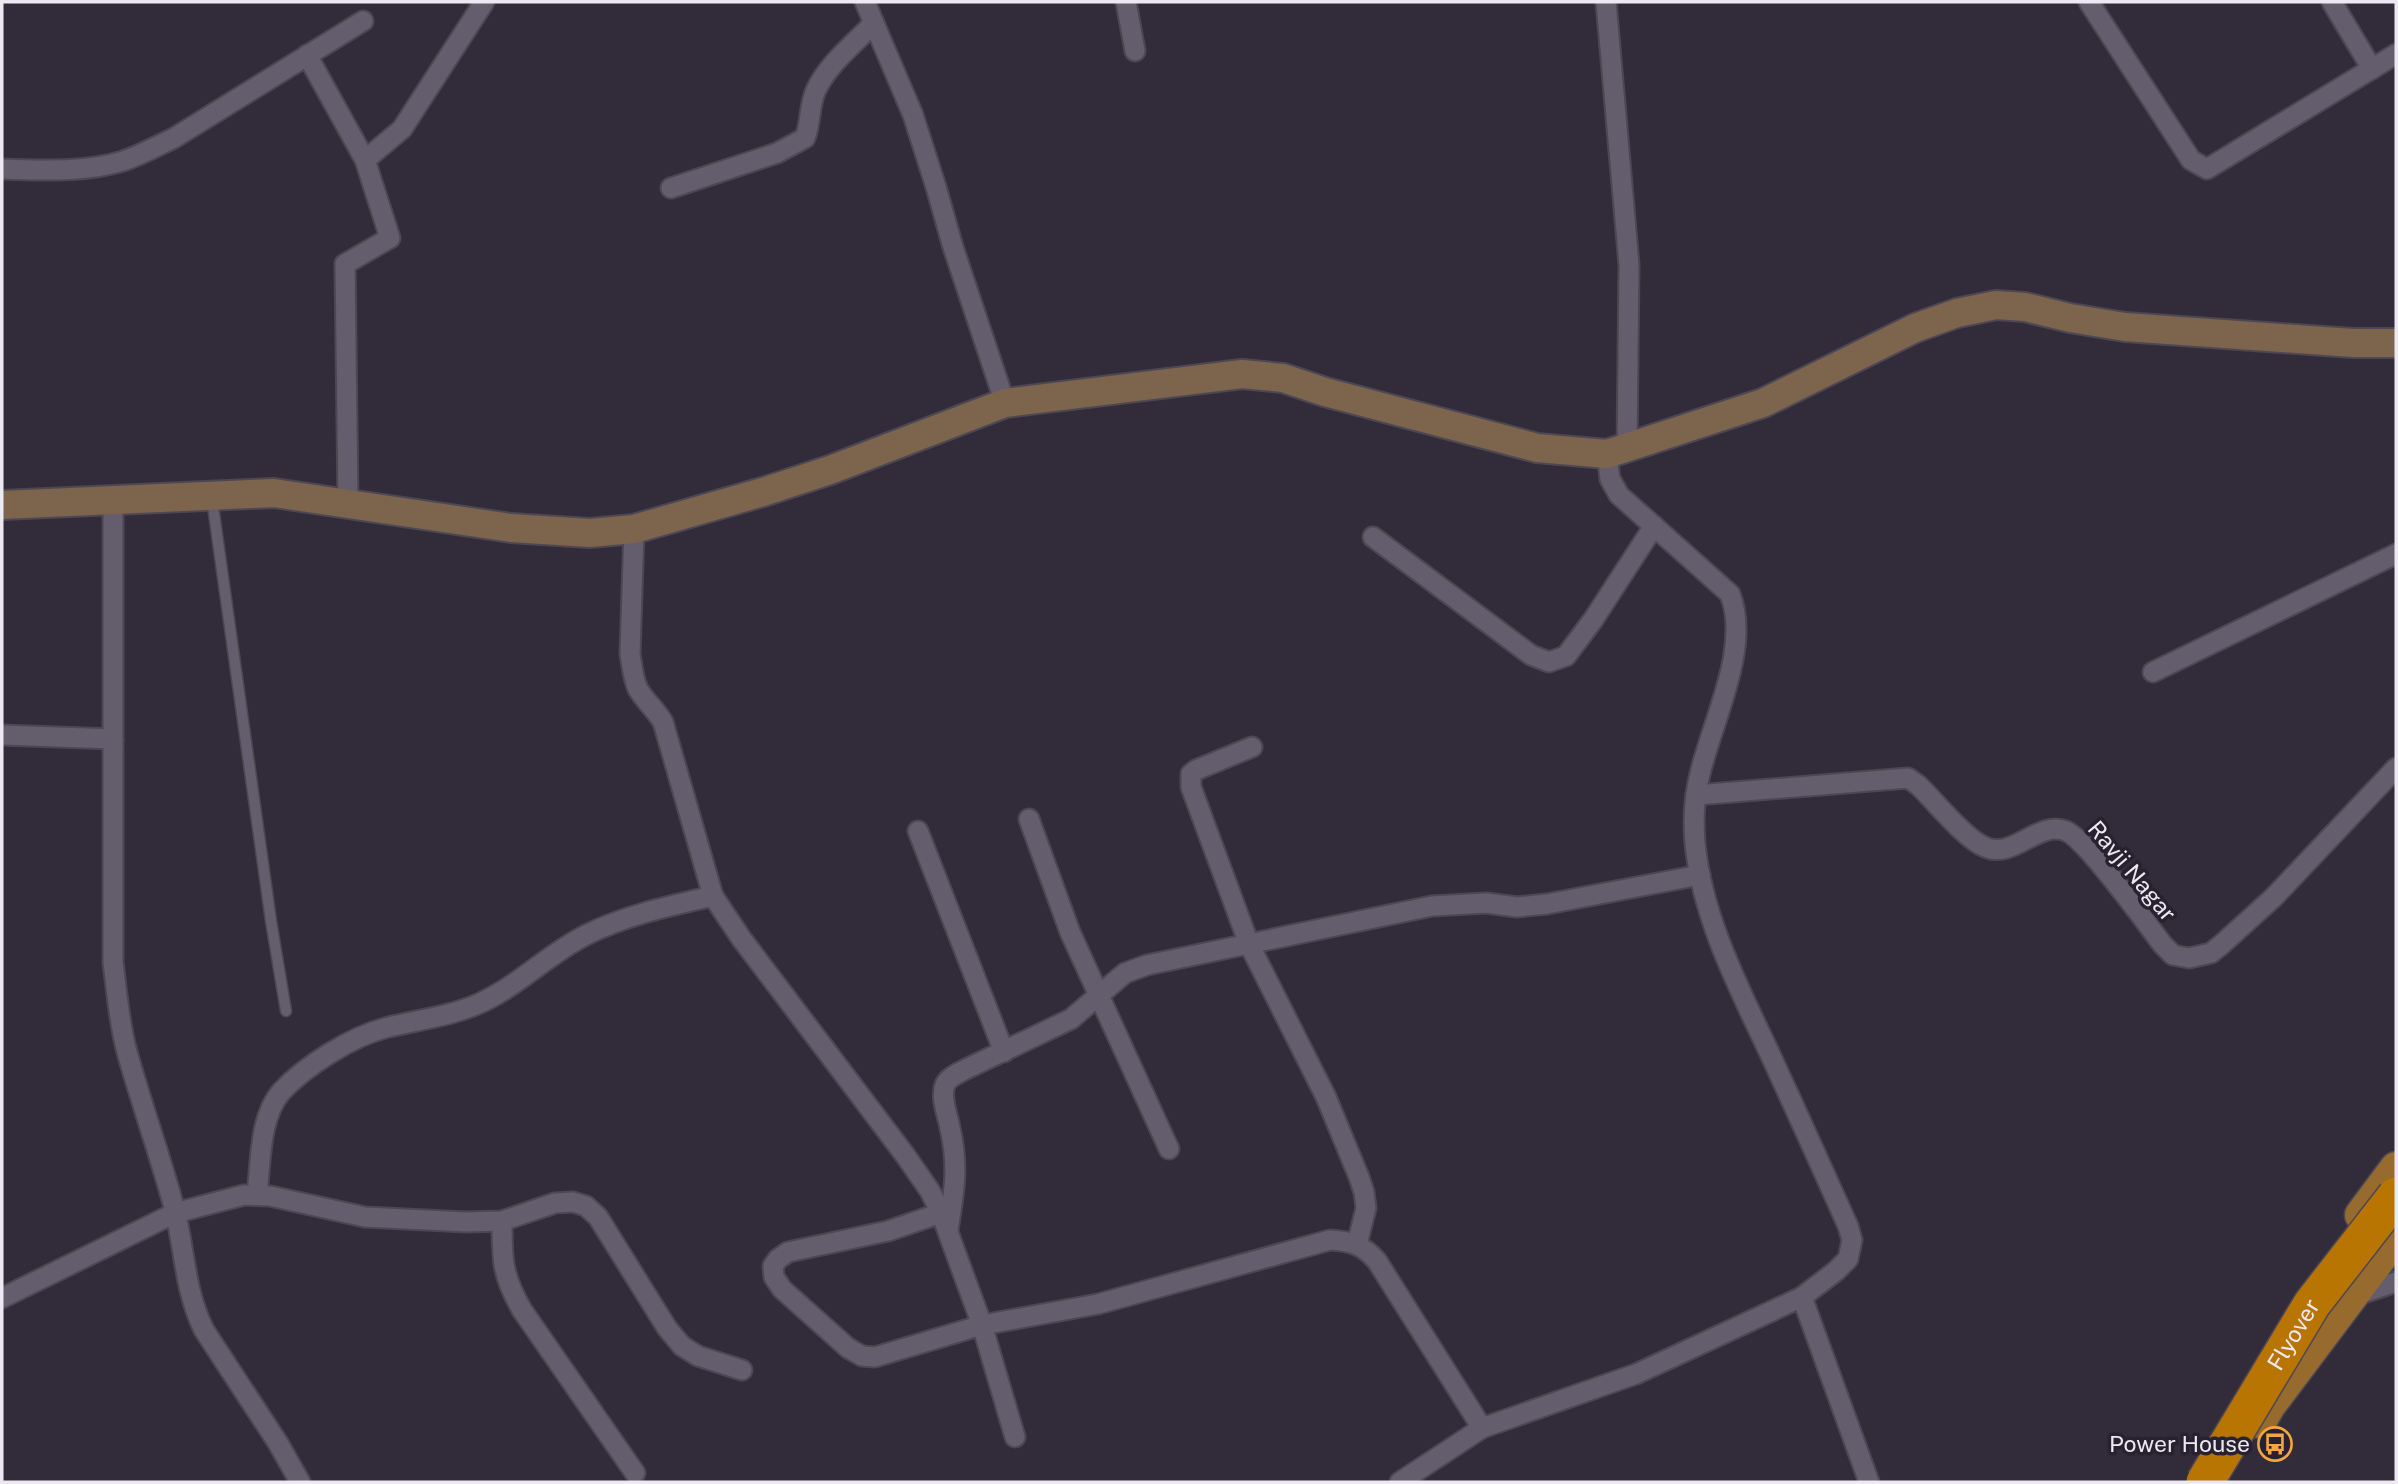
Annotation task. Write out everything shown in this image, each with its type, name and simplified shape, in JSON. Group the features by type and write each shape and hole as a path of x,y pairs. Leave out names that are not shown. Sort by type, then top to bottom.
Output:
{"highway":[{"name":"Flyover","path":"2205,1482 2312,1304 2396,1196"}],"main road":[{"path":"2186,1482 2314,1278 2396,1168"},
{"path":"2226,1482 2269,1406 2396,1237"}],"street":[{"path":"365,160 402,129 484,2"},
{"path":"865,2 913,115 1005,403"},
{"path":"1126,2 1135,51"},
{"path":"1400,1482 1482,1428 1636,1374 1802,1297 1836,1272 1848,1259 1852,1240 1717,937 1700,876 1694,832 1696,795 1731,671 1736,609 1730,594 1619,495 1610,479 1617,450 1629,265 1606,2"},
{"path":"2089,2 2191,160 2207,169 2396,54"},
{"path":"2332,2 2372,69"},
{"path":"2,169 90,168 123,161 174,138 363,20"},
{"path":"671,188 777,153 806,138 815,91 820,82 874,23"},
{"path":"307,55 365,160 390,238 345,264 348,504"},
{"path":"2,505 275,493 511,528 590,533 634,529 830,470 1005,403 1242,374 1283,378 1537,448 1617,450 1763,403 1915,328 1957,313 1996,304 2025,307 2125,327 2353,343 2396,343"},
{"path":"113,500 113,962 120,1017 175,1213 186,1282 195,1312 300,1482"},
{"path":"1373,537 1531,655 1549,662 1566,656 1593,620 1654,526"},
{"path":"634,529 630,654 633,671 638,689 663,722 713,896 741,938 930,1191 982,1325 1015,1437"},
{"path":"2153,672 2396,554"},
{"path":"2,735 113,739"},
{"path":"1252,747 1196,770 1189,780 1249,943 1325,1097 1359,1177 1366,1208 1357,1244"},
{"name":"Ravji Nagar","path":"1696,795 1908,778 1986,848 1999,850 2050,829 2070,833 2091,853 2163,946 2173,955 2189,958 2211,953 2256,913 2396,768"},
{"path":"1029,819 1070,932 1169,1149"},
{"path":"918,831 1004,1052"},
{"path":"944,1222 957,1176 956,1157 944,1098 945,1084 952,1077 1071,1019 1125,973 1147,965 1432,906 1479,903 1517,907 1548,904 1700,876"},
{"path":"257,1194 265,1123 280,1093 341,1046 382,1029 460,1012 495,996 584,936 618,921 713,896"},
{"path":"2,1298 175,1213 257,1194 365,1217 466,1222 502,1221 555,1203 573,1202 586,1206 598,1217 667,1328 682,1346 698,1356 742,1370"},
{"path":"502,1221 502,1261 509,1286 522,1310 635,1473"},
{"path":"944,1222 788,1252 773,1266 774,1276 782,1289 848,1348 862,1356 875,1357 982,1325 1098,1304 1330,1240 1357,1244 1377,1261 1482,1428"},
{"path":"2314,1278 2351,1297 2396,1282"},
{"path":"1802,1297 1868,1482"}],"lane":[{"path":"211,495 286,1011"}],"place":[{"name":"Power House","path":"2275,1444"}]}
